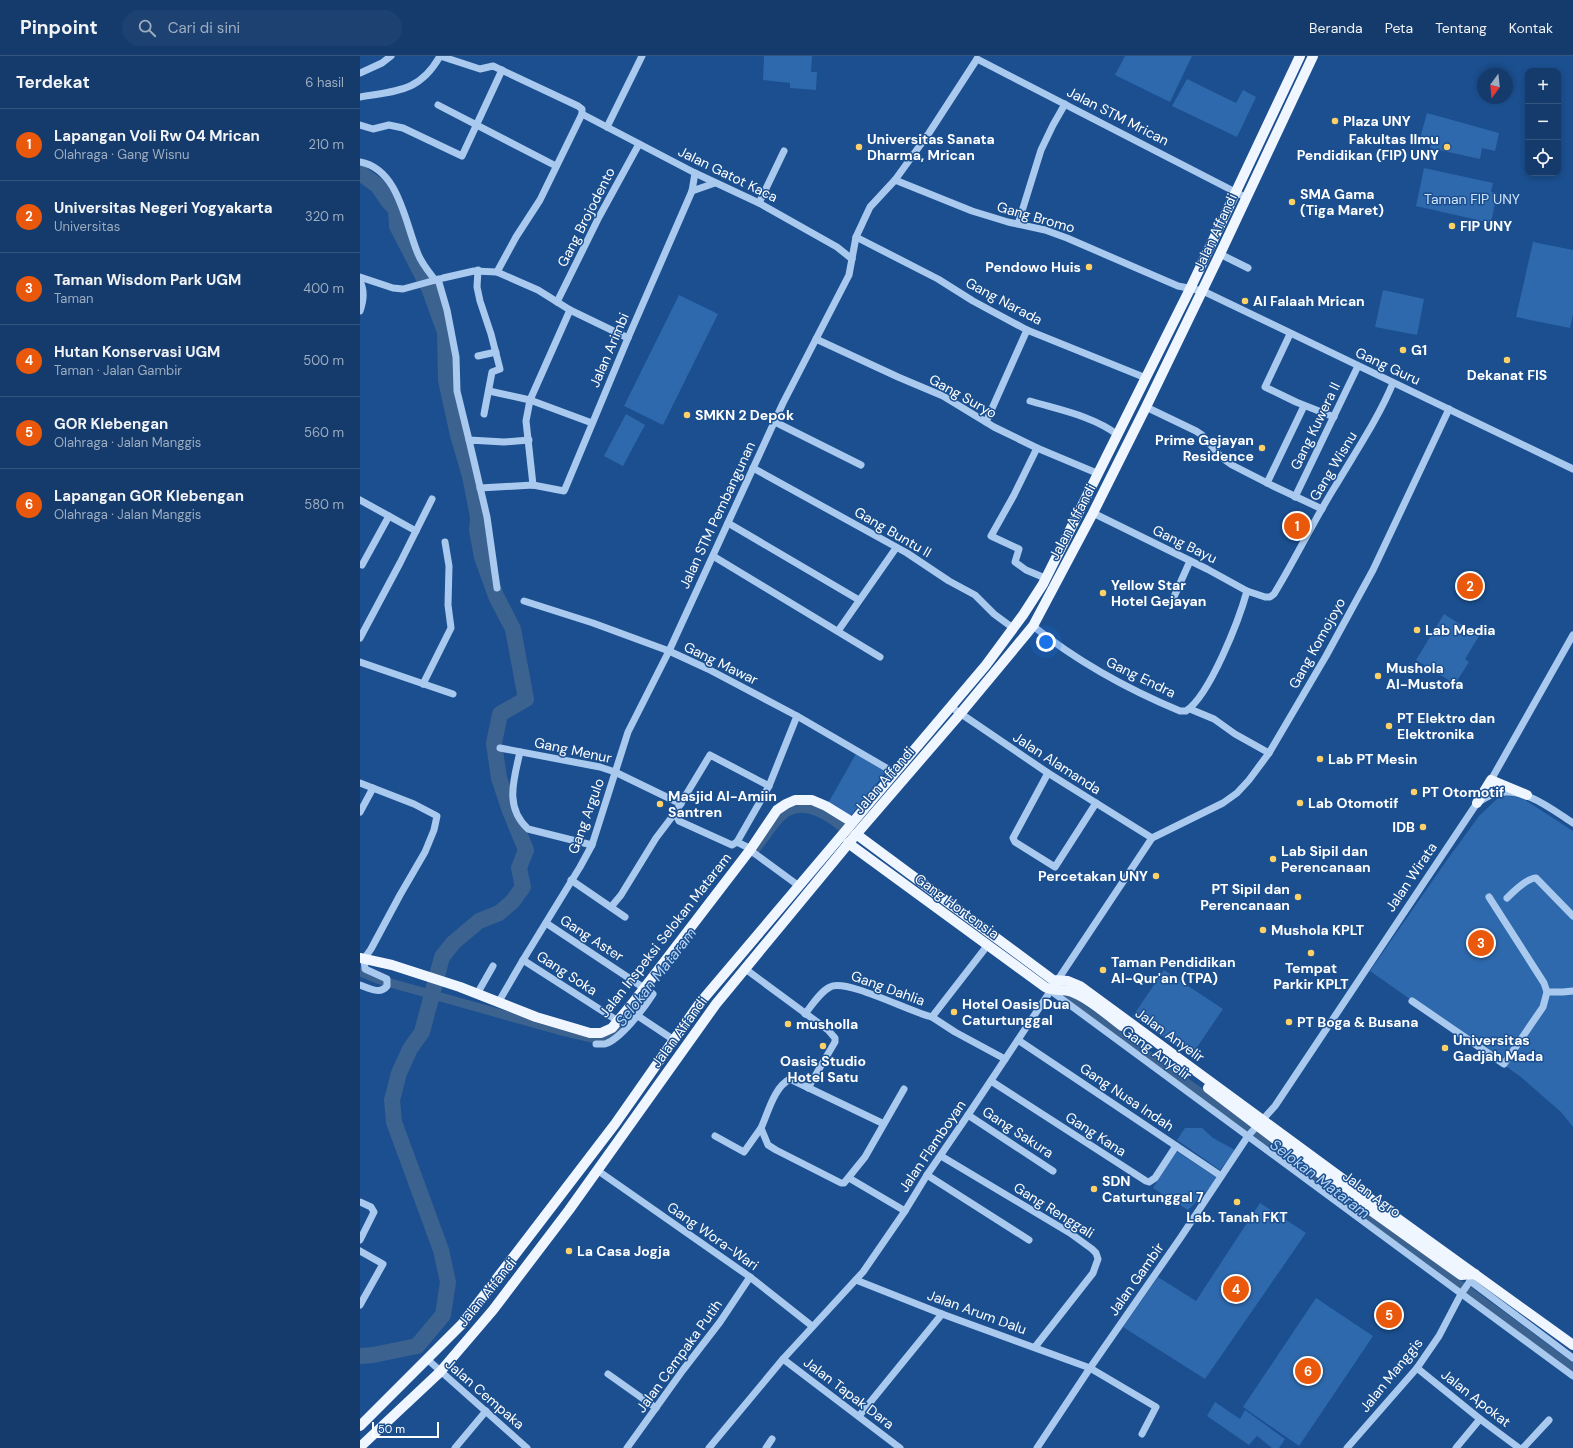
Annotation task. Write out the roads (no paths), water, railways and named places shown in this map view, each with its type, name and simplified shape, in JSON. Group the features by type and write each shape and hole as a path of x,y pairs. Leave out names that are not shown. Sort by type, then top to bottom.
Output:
{"main road":[{"name":"Jalan Affandi","path":"360,1426 462,1324 615,1124 699,1004 986,665 1023,615 1044,581 1099,474 1237,192 1300,56"},
{"name":"Jalan Affandi","path":"360,1447 440,1372 493,1310 569,1210 685,1047 744,968 848,843 960,714 1033,626 1094,513 1203,291 1313,56"},
{"path":"1044,581 1053,589"},
{"path":"1491,780 1527,795"},
{"name":"Jalan Wirata","path":"1477,803 1491,780"},
{"name":"Jalan Inspeksi Selokan Mataram","path":"362,958 392,965 460,987 536,1017 590,1033 601,1033 618,1022 647,990 752,851 777,810 795,800 812,800 826,806 850,824"},
{"name":"Gang Hortensia","path":"848,843 1045,987 1053,987 1053,980 856,834"},
{"name":"Jalan Anyelir","path":"1053,987 1068,981 1080,986 1258,1124"},
{"path":"674,1040 685,1047"},
{"name":"Jalan Agro","path":"1258,1124 1461,1276 1471,1280"},
{"path":"1471,1280 1573,1345"}],"street":[{"path":"360,73 382,63 391,56"},
{"path":"360,97 401,90 413,85 432,70 440,56"},
{"name":"Jalan Gatot Kaca","path":"440,56 478,69 490,66 502,70 578,106 582,109 582,114 695,173 759,203 837,247 852,259"},
{"path":"607,127 642,56"},
{"name":"Jalan STM Mrican","path":"977,58 1247,198"},
{"name":"Jalan STM Pembangunan","path":"669,651 774,422 849,275 856,237 870,207 895,180 929,133 977,58"},
{"path":"360,125 373,129 389,125 403,128 462,156 502,70"},
{"path":"438,104 556,166"},
{"path":"1018,224 1041,150 1053,124 1066,104"},
{"path":"497,272 516,237 540,200 582,114"},
{"name":"Gang Brojodento","path":"557,302 600,216 639,144"},
{"path":"759,203 784,151"},
{"path":"360,162 374,166 384,174 389,181 399,200 419,255 436,280 447,310 456,357 457,391 487,517 497,588"},
{"name":"Jalan Arimbi","path":"533,485 564,491 692,191 695,173"},
{"name":"Gang Bromo","path":"895,180 972,211 1045,230 1068,238 1178,286 1190,289"},
{"path":"692,191 715,183"},
{"name":"Gang Narada","path":"856,237 938,279 973,302 1027,330 1146,378"},
{"name":"Jalan Gatot Kaca","path":"837,247 854,248"},
{"path":"1220,254 1248,268"},
{"path":"478,270 477,286 480,302 491,334 500,369 492,372 484,414"},
{"path":"360,277 392,288 403,290 413,286 478,270 497,272 538,290 570,310 628,338"},
{"path":"360,280 363,296 360,311"},
{"name":"Gang Guru","path":"1190,289 1203,291 1573,469"},
{"path":"480,488 533,485 526,421 530,400 570,310"},
{"path":"986,422 1027,330"},
{"path":"1290,334 1265,387 1304,406 1334,417"},
{"name":"Gang Suryo","path":"816,339 942,396 986,422 1037,448 1099,474"},
{"path":"478,356 496,352"},
{"name":"Gang Kuwera II","path":"1295,497 1358,366"},
{"name":"Gang Wisnu","path":"1265,597 1270,597 1274,594 1295,560 1322,509 1368,434 1393,383"},
{"path":"488,391 530,400 592,423"},
{"path":"1030,401 1107,426 1118,435"},
{"path":"1267,483 1304,406"},
{"path":"1146,407 1202,435 1222,458 1232,465 1322,509"},
{"name":"Gang Komojoyo","path":"1152,838 1223,803 1237,793 1249,780 1269,753 1326,656 1369,576 1449,409"},
{"path":"774,422 861,465"},
{"path":"469,440 504,442 529,440"},
{"path":"1037,448 1014,495 991,536 1019,549 1015,562 1044,581"},
{"name":"Gang Buntu II","path":"753,468 907,553 949,581 974,595 994,614 1013,628"},
{"path":"360,638 432,499"},
{"path":"360,500 416,531"},
{"name":"Gang Bayu","path":"1094,513 1247,591 1265,597"},
{"path":"362,566 389,516"},
{"path":"728,523 859,600"},
{"path":"423,684 451,628 448,605 449,566 445,542"},
{"path":"838,631 896,548"},
{"path":"713,556 880,658"},
{"path":"1173,599 1190,561"},
{"name":"Gang Endra","path":"1033,626 1076,657 1124,686 1180,711 1186,711 1190,709 1202,695 1226,648 1243,607 1247,591"},
{"name":"Gang Mawar","path":"524,601 593,623 669,651 708,669 797,716 895,773"},
{"name":"Jalan Wirata","path":"1491,780 1573,635"},
{"name":"Gang Argulo","path":"498,1003 592,845 628,732 669,651"},
{"path":"360,662 453,694"},
{"name":"Jalan Alamanda","path":"951,707 1048,773 1152,838"},
{"path":"1190,709 1214,719 1234,734 1269,753"},
{"path":"675,813 679,822 732,845 737,842 769,786 797,716"},
{"name":"Gang Menur","path":"500,748 600,767 615,772 681,804"},
{"path":"520,752 513,783 512,797 515,809 521,822 528,829 592,845"},
{"path":"611,907 621,895 656,838 681,804 710,755 769,786"},
{"path":"1048,773 1013,838 1015,842 1055,867 1096,803"},
{"path":"360,783 414,804 437,816 434,830 425,852 400,894 371,949 362,958 365,969 384,977 388,984 384,990 380,991 360,985"},
{"path":"360,812 373,788"},
{"path":"1477,803 1493,794 1507,792 1527,795 1573,823"},
{"name":"Jalan Wirata","path":"1258,1124 1281,1097 1477,803"},
{"name":"Jalan Flamboyan","path":"709,1448 782,1359 856,1280 905,1211 927,1175 1152,838"},
{"path":"737,842 752,851 799,886"},
{"path":"1507,898 1515,890 1532,878 1536,878 1573,916"},
{"path":"571,880 625,917"},
{"path":"1412,1001 1504,1064 1543,1008 1547,992 1544,983 1489,898"},
{"name":"Gang Aster","path":"546,924 647,990"},
{"name":"Gang Dahlia","path":"805,1014 830,987 841,985 879,997 932,1018 987,946"},
{"name":"Gang Soka","path":"523,960 618,1022"},
{"path":"477,994 493,966"},
{"path":"744,968 828,1030 835,1038 835,1042 808,1088"},
{"name":"Gang Anyelir","path":"1053,987 1248,1135 1462,1292 1573,1376"},
{"path":"596,1044 604,1044 611,1041 638,1016 653,995 647,990"},
{"path":"1547,992 1573,990"},
{"path":"638,1016 674,1040"},
{"path":"932,1018 1005,1059"},
{"name":"Gang Nusa Indah","path":"1018,1040 1221,1176"},
{"path":"715,1136 744,1152 761,1128 776,1095 785,1082 790,1079 884,1124"},
{"name":"Gang Kana","path":"991,1081 1146,1181 1149,1182 1155,1178 1176,1146"},
{"path":"761,1128 768,1145 841,1183 844,1183 865,1157 904,1089"},
{"name":"Gang Sakura","path":"968,1115 1053,1171"},
{"name":"Jalan Gambir","path":"1037,1448 1090,1368 1181,1238 1248,1135 1258,1124"},
{"name":"Gang Renggali","path":"941,1156 1070,1233 1096,1253 1098,1259 1093,1273 1035,1347"},
{"name":"Gang Wora-Wari","path":"597,1170 750,1278 812,1326"},
{"path":"927,1175 1029,1240"},
{"path":"849,1178 905,1211"},
{"path":"360,1202 370,1207 374,1212 360,1240"},
{"path":"360,1251 383,1264 360,1305"},
{"name":"Jalan Cempaka Putih","path":"627,1448 683,1370 720,1322 750,1278"},
{"name":"Jalan Arum Dalu","path":"856,1280 942,1314 1090,1368 1156,1407 1142,1434"},
{"path":"1471,1280 1573,1358"},
{"name":"Jalan Manggis","path":"1347,1448 1417,1368 1439,1336 1462,1292 1471,1280"},
{"path":"860,1416 942,1314"},
{"name":"Jalan Cempaka","path":"427,1359 527,1448"},
{"name":"Jalan Tapak Dara","path":"782,1359 860,1416 900,1448"},
{"name":"Jalan Apokat","path":"1417,1368 1480,1419 1518,1447"},
{"path":"608,1374 656,1408"},
{"path":"455,1448 486,1410"},
{"path":"1456,1448 1480,1419"},
{"path":"1518,1447 1549,1420"},
{"path":"766,1448 772,1438"}],"waterway":[{"path":"360,173 378,186 388,201 396,209 397,226 429,288 445,332 446,380 458,435 470,476 478,517 477,530 482,557 496,596 513,629 526,699 500,714 494,743 499,778 510,811 526,850 519,868 523,887 512,902 499,913 479,921 453,943 442,957 422,1032 410,1049 399,1073 392,1100 394,1122 441,1250 448,1282 443,1315 417,1346 373,1355 360,1356"},
{"name":"Selokan Mataram","path":"753,853 780,818 789,811 798,809 807,809 826,816 850,835"},
{"name":"Selokan Mataram","path":"360,972 380,980 558,1030 596,1039 612,1034 620,1024"},
{"name":"Selokan Mataram","path":"1063,995 1260,1135 1573,1368"}],"place":[{"name":"Plaza UNY","path":"1335,121"},
{"name":"Universitas Sanata Dharma, Mrican","path":"859,147"},
{"name":"Fakultas Ilmu Pendidikan (FIP) UNY","path":"1447,147"},
{"name":"SMA Gama (Tiga Maret)","path":"1292,202"},
{"name":"FIP UNY","path":"1452,226"},
{"name":"Pendowo Huis","path":"1089,267"},
{"name":"Al Falaah Mrican","path":"1245,301"},
{"name":"G1","path":"1403,350"},
{"name":"Dekanat FIS","path":"1507,360"},
{"name":"SMKN 2 Depok","path":"687,415"},
{"name":"Prime Gejayan Residence","path":"1262,448"},
{"name":"Lapangan Voli Rw 04 Mrican","path":"1297,526"},
{"name":"Universitas Negeri Yogyakarta","path":"1470,586"},
{"name":"Yellow Star Hotel Gejayan","path":"1103,593"},
{"name":"Lab Media","path":"1417,630"},
{"name":"Mushola Al-Mustofa","path":"1378,676"},
{"name":"PT Elektro dan Elektronika","path":"1389,726"},
{"name":"Lab PT Mesin","path":"1320,759"},
{"name":"PT Otomotif","path":"1414,792"},
{"name":"Lab Otomotif","path":"1300,803"},
{"name":"Masjid Al-Amiin Santren","path":"660,804"},
{"name":"IDB","path":"1423,827"},
{"name":"Lab Sipil dan Perencanaan","path":"1273,859"},
{"name":"Percetakan UNY","path":"1156,876"},
{"name":"PT Sipil dan Perencanaan","path":"1298,897"},
{"name":"Mushola KPLT","path":"1263,930"},
{"name":"Taman Wisdom Park UGM","path":"1481,943"},
{"name":"Tempat Parkir KPLT","path":"1311,953"},
{"name":"Taman Pendidikan Al-Qur'an (TPA)","path":"1103,970"},
{"name":"Hotel Oasis Dua Caturtunggal","path":"954,1012"},
{"name":"PT Boga & Busana","path":"1289,1022"},
{"name":"musholla","path":"788,1024"},
{"name":"Oasis Studio Hotel Satu","path":"823,1046"},
{"name":"Universitas Gadjah Mada","path":"1445,1048"},
{"name":"SDN Caturtunggal 7","path":"1094,1189"},
{"name":"Lab. Tanah FKT","path":"1237,1202"},
{"name":"La Casa Jogja","path":"569,1251"},
{"name":"Hutan Konservasi UGM","path":"1236,1289"},
{"name":"GOR Klebengan","path":"1389,1315"},
{"name":"Lapangan GOR Klebengan","path":"1308,1371"}],"park label":[{"name":"Taman FIP UNY","path":"1472,199"}]}
